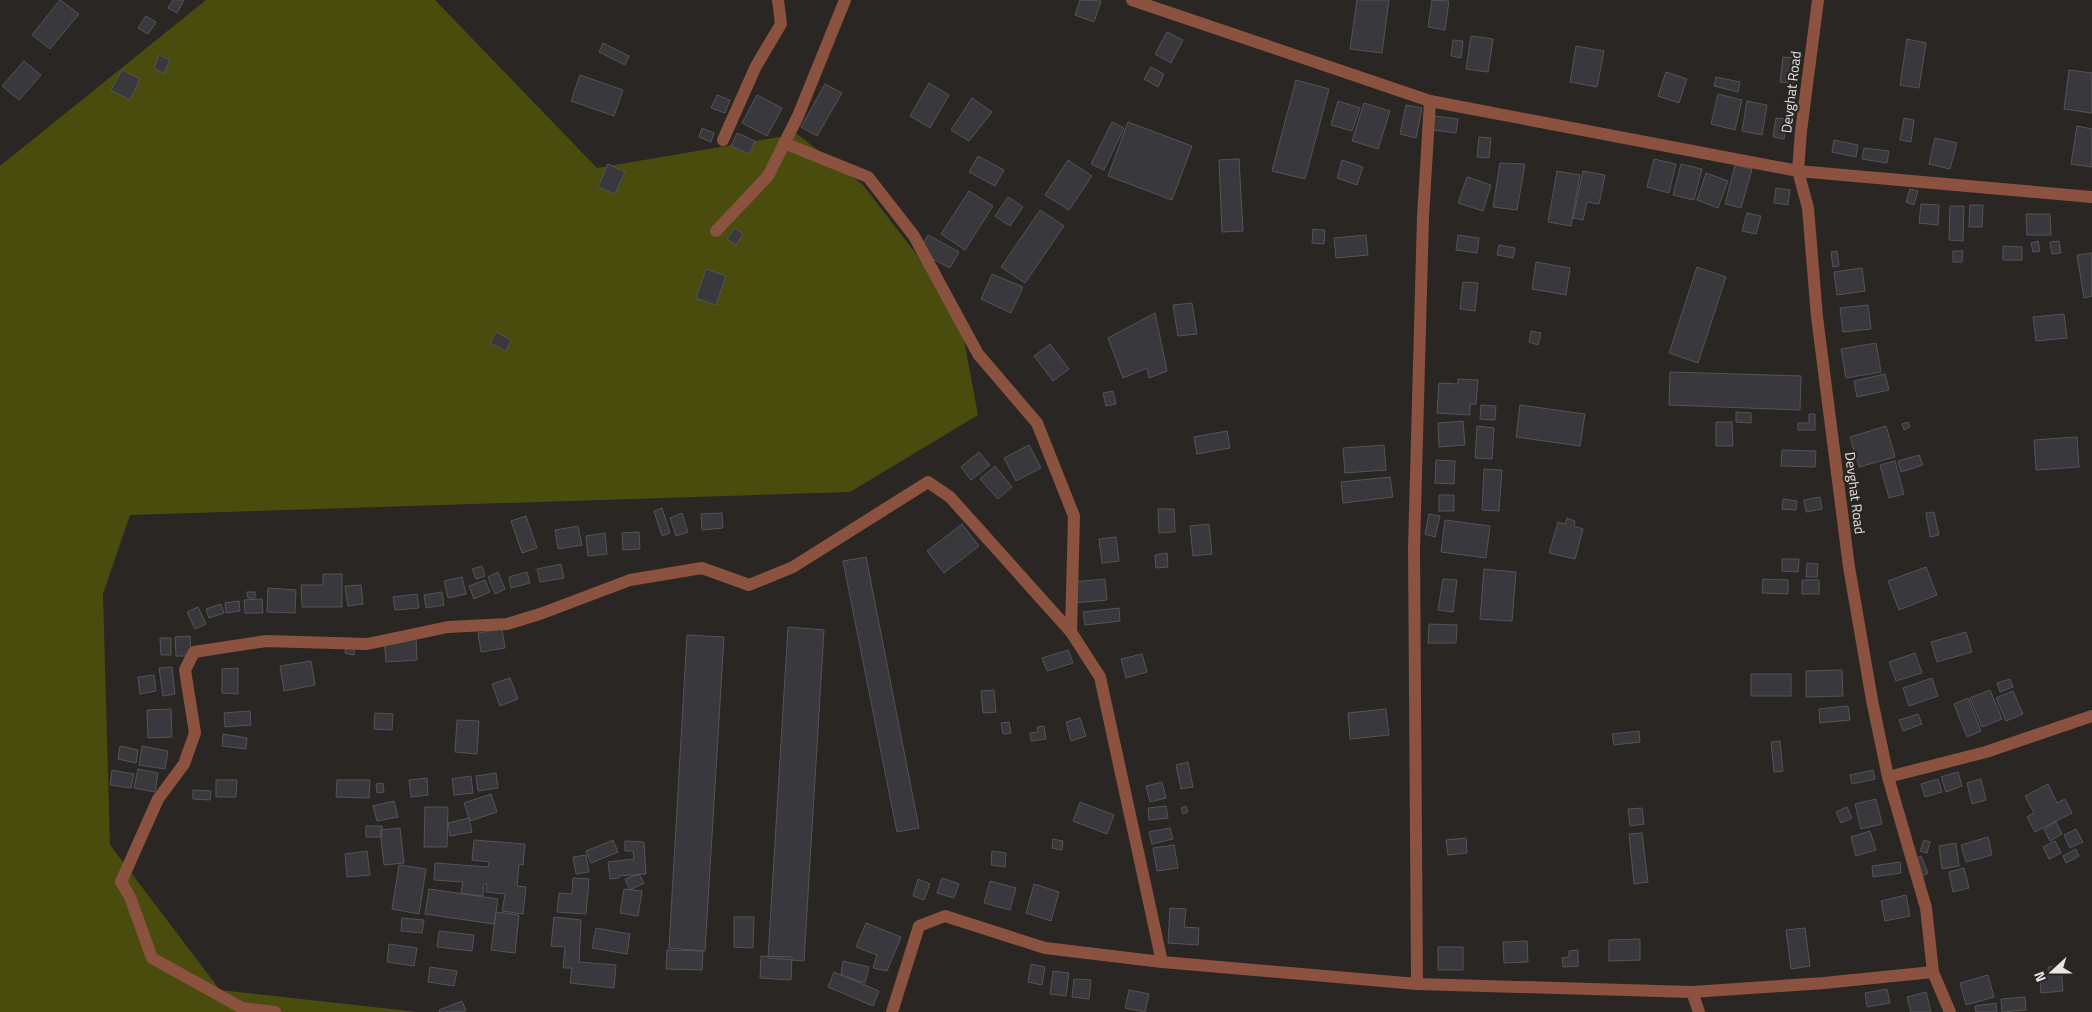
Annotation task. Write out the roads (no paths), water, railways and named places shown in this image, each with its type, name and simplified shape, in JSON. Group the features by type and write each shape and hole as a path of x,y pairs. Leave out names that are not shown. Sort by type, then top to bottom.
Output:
{"street":[{"path":"723,140 756,66 781,24 778,0"},
{"path":"716,231 768,176 798,116 845,0"},
{"path":"1132,0 1430,101 1798,171 2092,197"},
{"name":"Devghat Road","path":"1818,0 1801,131 1798,171 1808,208 1817,317 1849,567 1872,700 1888,777 1926,908 1933,972 1950,1012"},
{"path":"1418,984 1414,548 1423,217 1430,101"},
{"path":"784,143 868,177 914,236 978,354 1036,423 1074,516 1071,632"},
{"path":"275,1012 242,1008 152,958 130,897 121,882 158,799 184,764 195,733 185,670 194,652 266,641 367,644 448,627 508,624 630,580 702,568 750,584 793,567 928,482 950,497 1071,632 1100,676 1162,962"},
{"path":"1888,777 1986,752 2092,716"},
{"path":"892,1012 919,926 945,916 1045,948 1162,962 1418,984 1692,992 1824,983 1933,972"},
{"path":"1692,992 1699,1012"}]}
